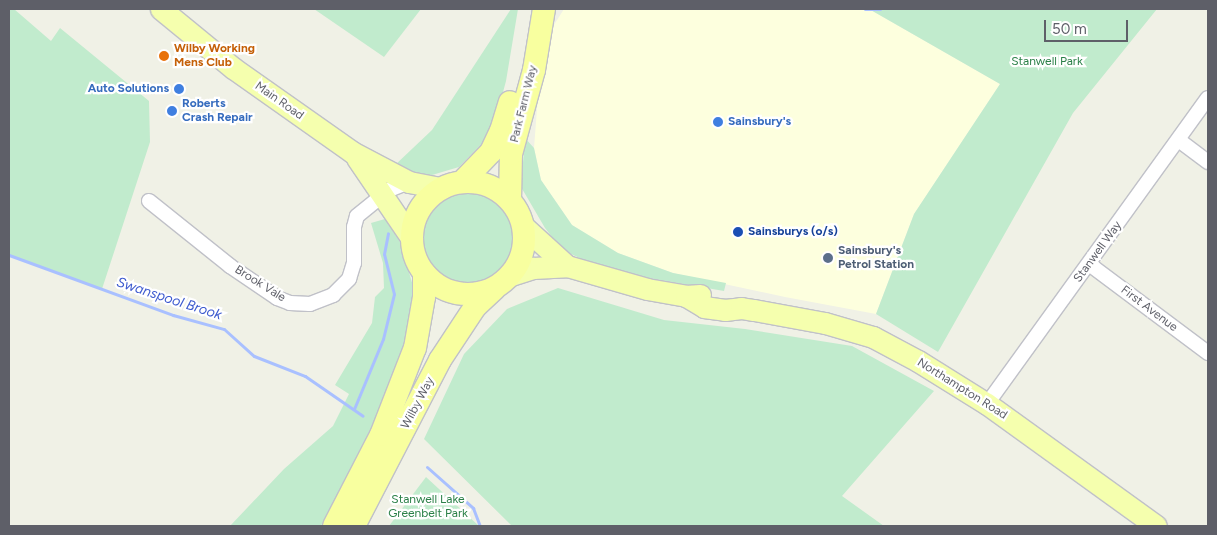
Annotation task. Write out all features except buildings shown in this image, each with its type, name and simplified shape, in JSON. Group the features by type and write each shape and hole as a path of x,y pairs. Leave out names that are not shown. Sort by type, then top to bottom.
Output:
{"highway":[{"name":"Park Farm Way","path":"463,182 491,152 501,131 531,9"},
{"name":"Park Farm Way","path":"510,200 511,154 534,70 544,9"},
{"path":"463,182 479,182 494,187 510,200 524,226 524,247 521,257 503,282 474,294 451,292 432,281 424,273 415,257 412,238 414,224 419,209 432,194 441,188 463,182"},
{"name":"Wilby Way","path":"334,526 381,435 415,348 424,297 424,273"},
{"name":"Wilby Way","path":"354,526 440,360 475,307 503,282"}],"main road":[{"name":"Main Road","path":"161,9 233,68 352,152 409,182 441,188"},
{"name":"Main Road","path":"352,152 384,195 412,238"},
{"name":"Northampton Road","path":"524,226 567,266"},
{"name":"Northampton Road","path":"503,282 533,268 567,266 647,290 686,296 704,307 725,310 741,308 825,323 873,337 918,361 987,404 1156,526"}],"street":[{"name":"Stanwell Way","path":"987,404 1180,140 1208,98"},
{"path":"1180,140 1208,162"},
{"name":"Brook Vale","path":"149,201 257,285 277,298 300,304 326,299 345,284 354,264 354,227 357,216 389,190 409,182"},
{"name":"First Avenue","path":"1089,264 1208,353"}],"shaded area":[{"path":"564,9 869,9 1000,84 914,214 876,314 673,273 618,253 572,225 541,180 534,148 542,44"}],"green space":[{"path":"9,9 14,9 51,41 60,28 149,101 150,142 102,289 9,255"},
{"path":"314,9 421,9 384,57"},
{"path":"511,9 518,9 506,81 492,133 459,167 432,175 409,173 394,166 432,130"},
{"name":"Stanwell Park","path":"869,9 1157,9 1073,113 938,352 876,314 914,214 1000,84"},
{"path":"525,138 534,148 541,180 572,225 618,253 673,273 726,283 724,291 643,277 586,261 571,254 556,242 545,228 521,187"},
{"path":"470,189 489,193 505,203 515,219 519,238 515,257 505,273 489,283 470,287 451,283 435,273 425,257 421,238 425,219 435,203 451,193"},
{"path":"385,219 400,242 416,296 405,357 353,465 321,526 230,526 284,469 333,426 349,394 335,385 372,323 375,297 384,288 383,263 371,223"},
{"path":"558,288 664,320 745,329 852,346 934,391 842,496 884,526 512,526 424,439 464,354 507,309"},
{"name":"Stanwell Lake Greenbelt Park","path":"426,477 479,526 389,526"}],"waterway":[{"path":"865,9 880,9"},
{"path":"354,409 383,339 394,294 384,254 388,233"},
{"name":"Swanspool Brook","path":"9,255 173,315 224,329 254,356 305,376 363,416"},
{"name":"Swanspool Brook","path":"427,467 473,508 480,526"}],"place":[{"name":"Wilby Working Mens Club","path":"164,56"},
{"name":"Auto Solutions","path":"179,89"},
{"name":"Roberts Crash Repair","path":"172,111"},
{"name":"Sainsbury's","path":"718,122"},
{"name":"Sainsburys (o/s)","path":"738,232"},
{"name":"Sainsbury's Petrol Station","path":"828,258"}]}
